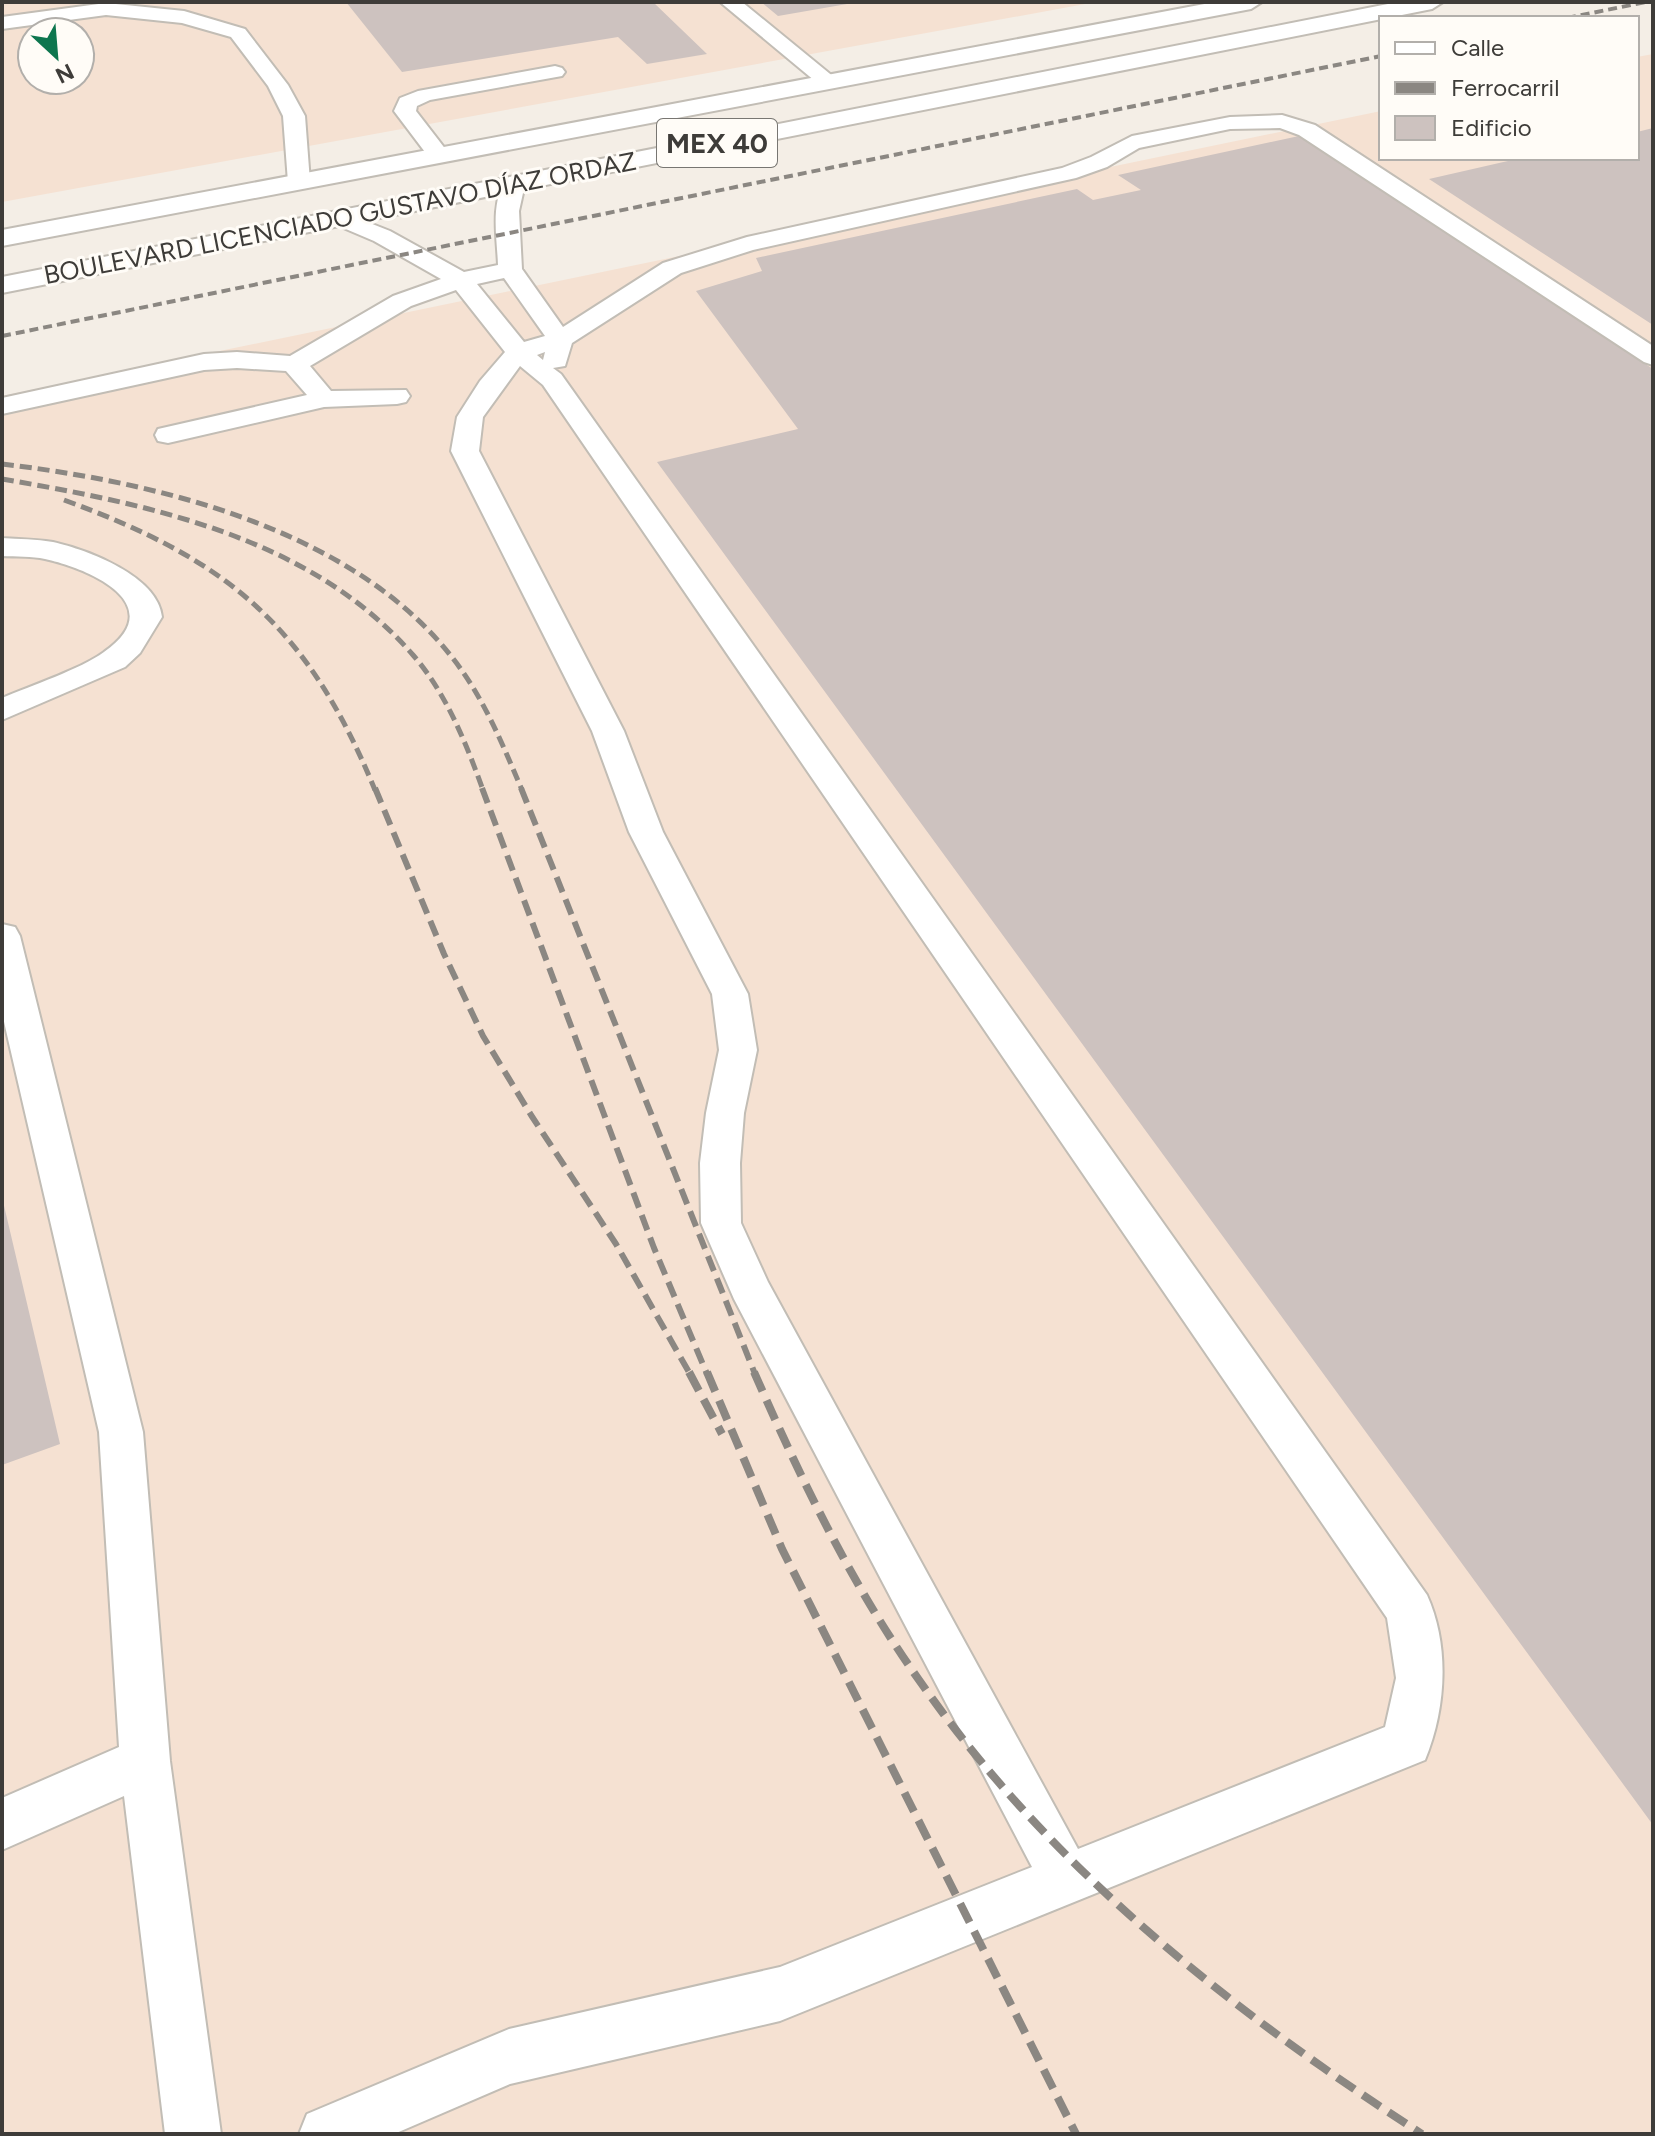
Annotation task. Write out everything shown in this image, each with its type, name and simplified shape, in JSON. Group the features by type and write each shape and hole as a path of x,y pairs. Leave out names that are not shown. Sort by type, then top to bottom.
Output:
{"main road":[{"name":"BOULEVARD LICENCIADO GUSTAVO DÍAZ ORDAZ","path":"2,238 1251,2"},
{"name":"BOULEVARD LICENCIADO GUSTAVO DÍAZ ORDAZ","path":"2,285 1432,2"}],"lane":[{"path":"730,2 828,82"},
{"path":"2,23 106,9 184,17 238,33 278,85 294,116 299,182"},
{"path":"439,155 405,111 407,102 425,95 555,72"},
{"path":"1067,1880 885,1535 749,1287 721,1223 722,1150 738,1050 730,994 646,832 608,731 465,451 470,417 489,387 518,352 560,340 672,268 705,255 1068,173 1099,162 1132,143 1230,123 1268,120 1282,121 1307,130 1653,357"},
{"path":"514,184 507,211 510,269 560,340 552,380"},
{"path":"327,2134 509,2057 780,1994 1407,1743 1420,1678 1410,1611 552,380 518,352 461,280 382,236 342,219"},
{"path":"2,406 204,362 237,360 294,364 402,301 461,280 510,269"},
{"path":"294,364 324,399"},
{"path":"168,435 324,399 397,396"},
{"path":"2,547 49,550 109,572 127,585 146,607 147,617 129,646 114,660 2,710"},
{"path":"2,936 121,1432 145,1761 193,2134"},
{"path":"2,1824 145,1761"}],"shaded area":[{"path":"2,2 1096,2 2,202"},
{"path":"1653,54 1653,2134 2,2134 2,396 1379,111 1379,160 1639,160 1639,57"}],"building":[{"path":"346,2 653,2 707,54 647,64 618,37 402,72"},
{"path":"761,2 847,2 847,4 778,16"},
{"path":"1653,128 1653,325 1429,179 1512,160 1639,160 1639,132"},
{"path":"1299,136 1653,369 1653,1825 657,462 798,429 696,291 762,271 756,258 1077,189 1093,200 1141,190 1118,175"},
{"path":"2,1197 60,1444 2,1465"}],"railway":[{"path":"1577,16 1646,2"},
{"path":"2,336 1379,56"},
{"path":"2,464 61,472 185,499 246,519 305,544 360,575 409,612 451,656 482,704 522,790"},
{"path":"2,479 113,500 224,532 277,554 326,581 372,615 425,670 454,719 483,790"},
{"path":"64,500 173,548 217,575 256,606 291,642 321,684 349,733 375,790"},
{"path":"375,788 444,954 483,1036 616,1244 690,1374"},
{"path":"482,788 654,1248 707,1374"},
{"path":"521,788 755,1374"},
{"path":"689,1372 722,1434"},
{"path":"707,1372 782,1549 1076,2134"},
{"path":"754,1372 849,1569 894,1644 970,1748 1026,1813 1085,1874 1213,1986 1281,2038 1422,2134"}]}
